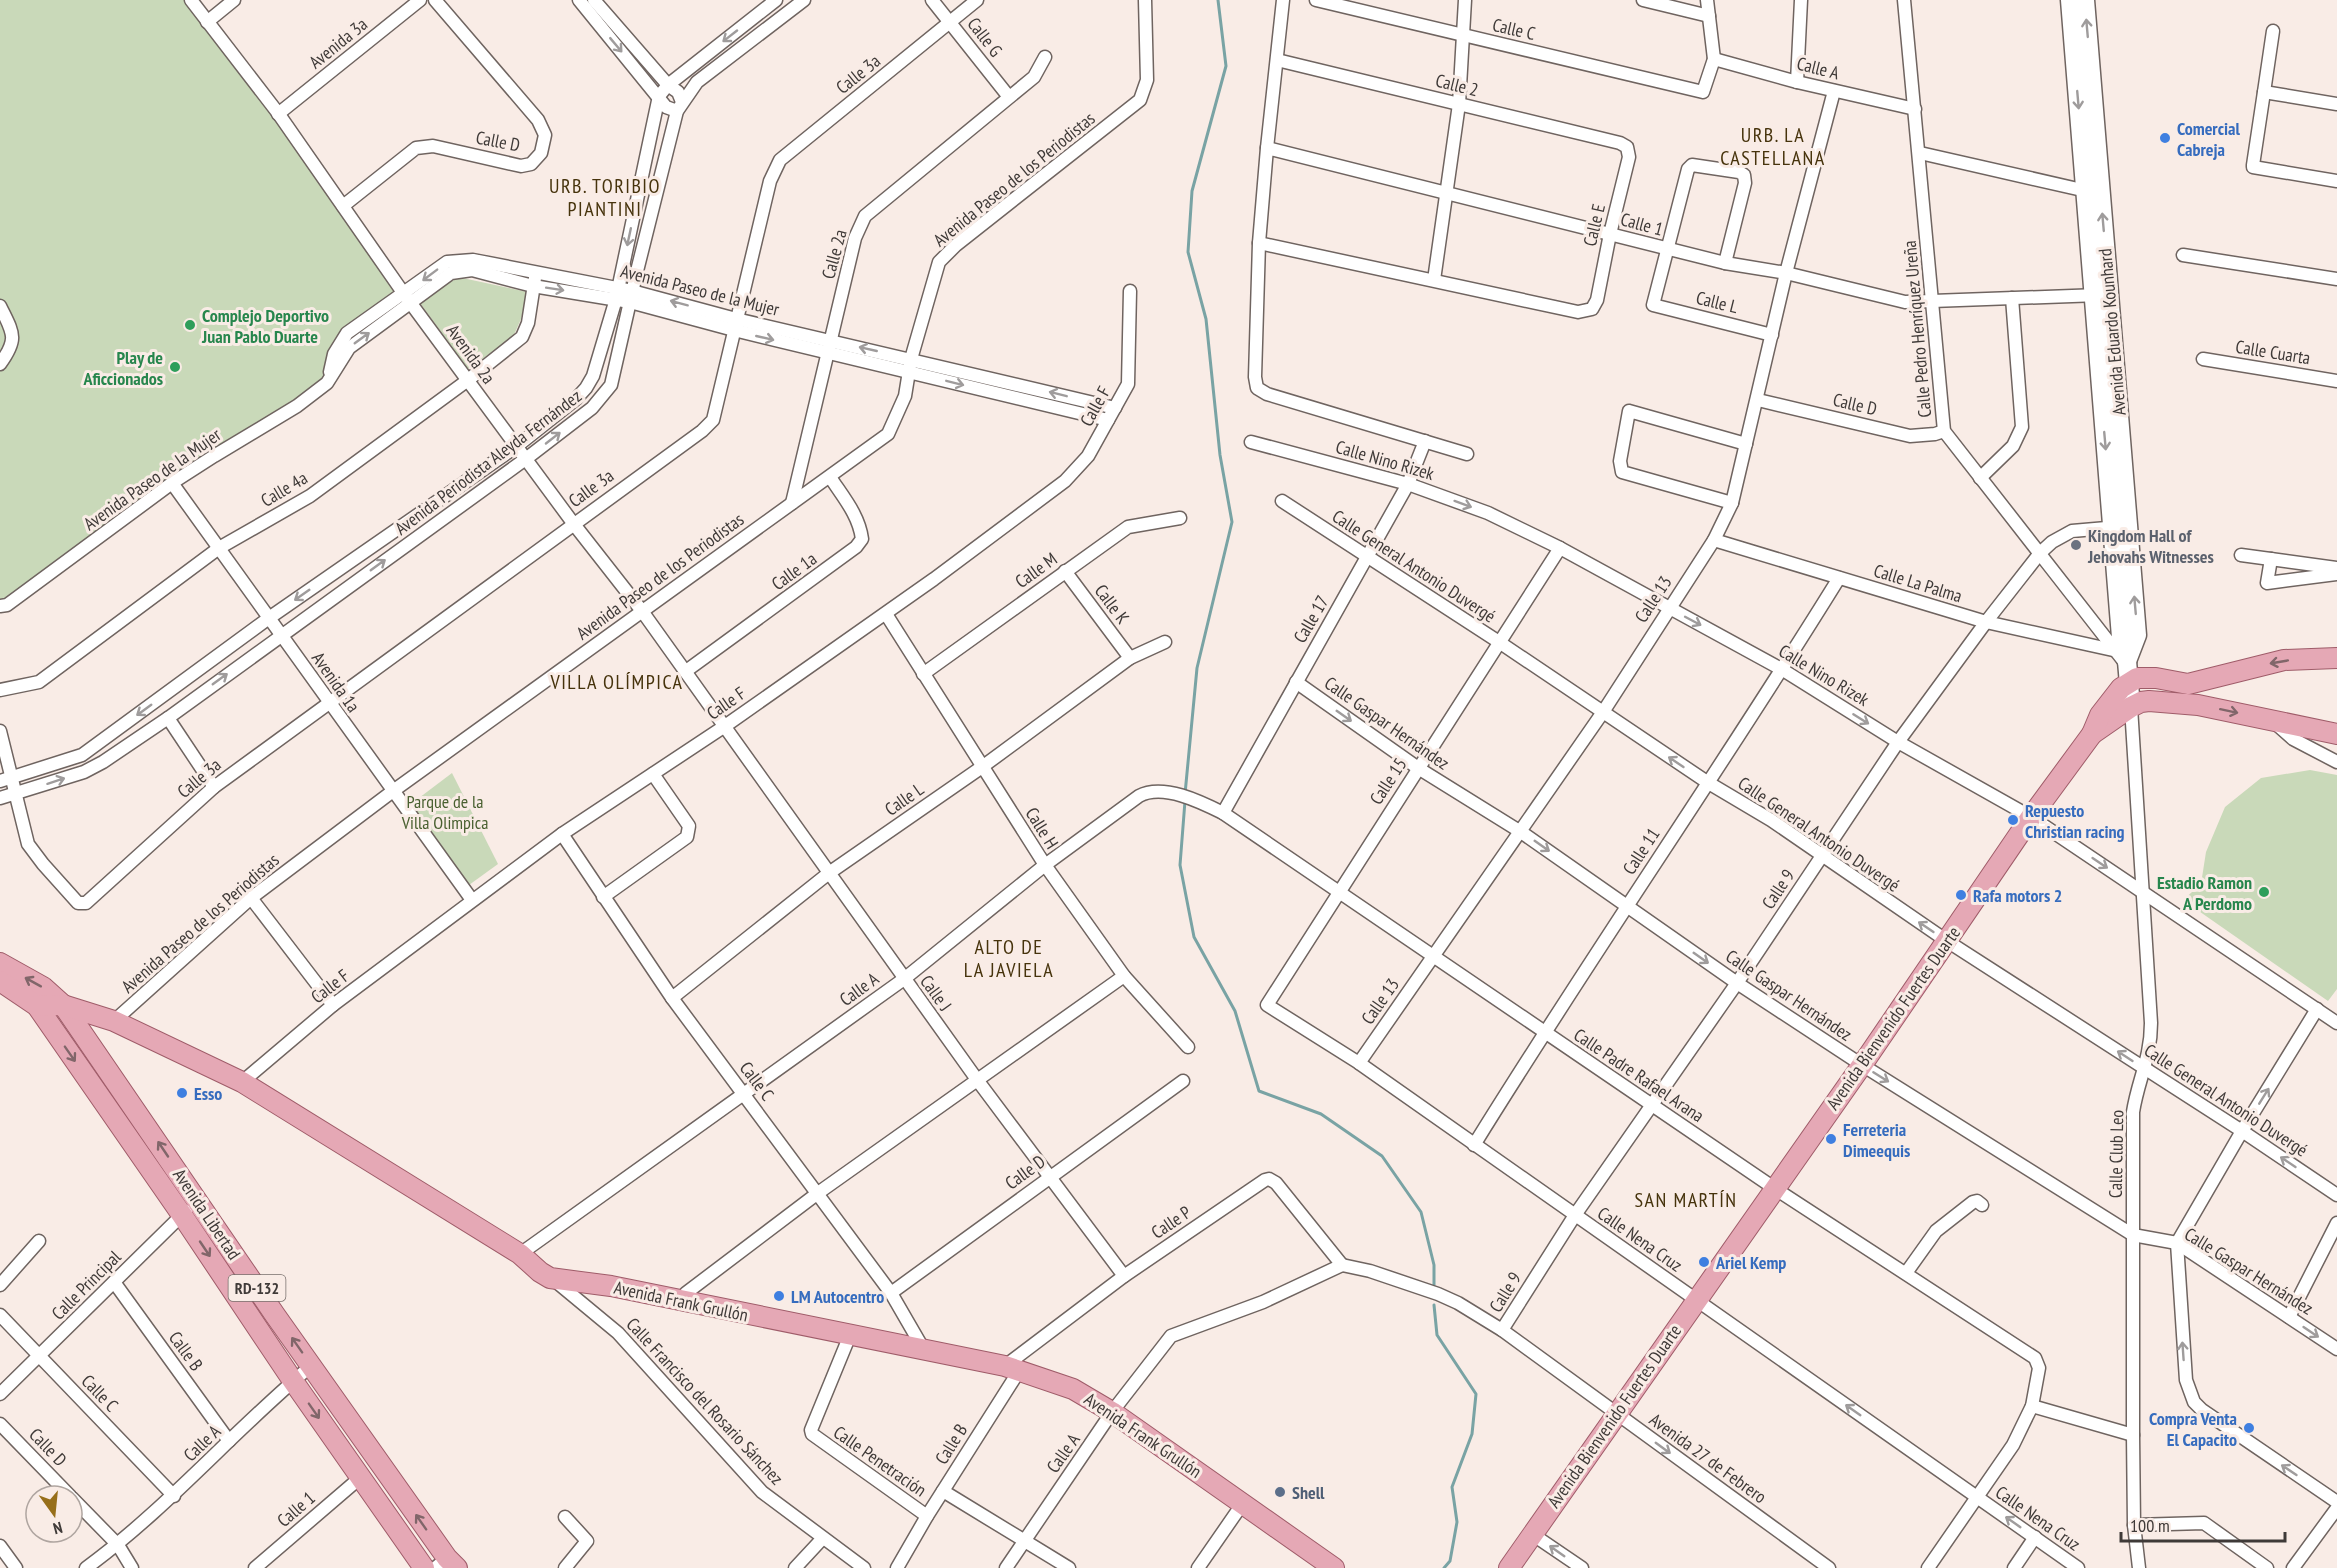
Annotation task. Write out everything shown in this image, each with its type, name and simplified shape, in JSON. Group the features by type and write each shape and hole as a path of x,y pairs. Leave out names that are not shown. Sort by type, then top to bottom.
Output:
{"main road":[{"path":"2124,664 2145,677 2188,684 2200,683 2244,669 2284,660 2337,658"},
{"name":"Avenida Bienvenido Fuertes Duarte","path":"1509,1568 1862,1065 2031,817 2092,734 2100,715 2111,699 2124,664"},
{"path":"2199,705 2200,683"},
{"path":"2131,707 2149,701 2199,705 2272,720 2296,733 2337,734"},
{"name":"Avenida Bienvenido Fuertes Duarte","path":"2092,734 2131,707"},
{"name":"RD-132","path":"0,963 43,987 63,1005"},
{"name":"RD-132","path":"0,981 37,1006"},
{"path":"37,1006 63,1005 114,1022 242,1082 520,1254 550,1278"},
{"name":"Avenida Libertad","path":"63,1005 371,1451 446,1565"},
{"name":"Avenida Libertad","path":"37,1006 182,1215 293,1381 424,1568"},
{"name":"Avenida Frank Grullón","path":"550,1278 611,1286 924,1350 1012,1369 1073,1389 1112,1412 1334,1568"}],"street":[{"name":"Avenida 2a","path":"191,0 279,114 408,298 725,726"},
{"path":"207,22 234,0"},
{"name":"Avenida 3a","path":"279,114 420,0"},
{"name":"Calle D","path":"344,206 416,148 433,146 521,166 531,164 541,153 545,135 538,120 435,0"},
{"path":"579,0 594,3 668,85 678,92 680,106 666,107 594,3"},
{"name":"Avenida Periodista Aleyda Fernández","path":"6,779 82,755 269,618 517,446 576,399 593,376 617,294 659,96 668,85 776,0"},
{"name":"Avenida Periodista Aleyda Fernández","path":"0,798 93,768 168,718 527,458 592,408 611,385 631,296 680,106 697,82 804,0"},
{"name":"Calle G","path":"932,0 1009,97"},
{"name":"Calle 3a","path":"15,795 28,844 78,903 86,903 214,787 702,431 713,420 770,181 780,160 977,0"},
{"name":"Avenida Paseo de los Periodistas","path":"114,1022 251,898 393,791 888,434 905,396 911,359 939,262 956,245 1140,100 1146,80 1145,0"},
{"path":"1283,0 1259,243 1255,377 1257,388 1267,394 1467,454"},
{"name":"Calle C","path":"1316,0 1703,92 1714,58"},
{"path":"1259,243 1434,280 1459,104 1464,0"},
{"path":"1643,0 1709,16"},
{"path":"1707,0 1714,58"},
{"path":"1797,82 1801,0"},
{"name":"Calle Pedro Henríquez Ureña","path":"1904,0 1944,431 2124,664"},
{"name":"Avenida Eduardo Kounhard","path":"2070,0 2093,192"},
{"name":"Avenida Eduardo Kounhard","path":"2085,0 2093,192 2101,295 2120,527 2137,635 2124,664 2131,707"},
{"path":"2273,31 2253,167 2337,181"},
{"name":"Calle 2a","path":"792,503 855,238 865,216 1034,77 1045,57"},
{"name":"Calle A","path":"1714,58 1797,82 1915,109"},
{"name":"Calle 2","path":"1277,60 1620,142 1627,147"},
{"name":"Calle 13","path":"1359,1063 1603,712 1714,540 1732,503 1786,273 1834,91"},
{"path":"2264,92 2337,104"},
{"name":"Calle E","path":"1434,280 1578,312 1592,309 1597,300 1629,157 1627,147"},
{"name":"Calle 1","path":"1267,148 1667,249 1725,263 1786,273 1905,302 2101,295"},
{"path":"1920,153 2093,192"},
{"path":"1667,249 1688,169 1692,165 1699,165 1739,172 1744,175 1745,183 1725,263"},
{"name":"Calle L","path":"1667,249 1653,305 1772,335"},
{"path":"2183,255 2337,279"},
{"name":"Avenida Paseo de la Mujer","path":"408,298 447,262 473,260 537,273 617,294"},
{"name":"Avenida Paseo de la Mujer","path":"0,606 7,605 172,483 297,406 327,383 334,354 347,333 451,273 472,270 533,286 631,296 735,325 830,347 909,372 1108,420"},
{"name":"Calle 4a","path":"0,690 39,682 219,548 310,496 468,380 522,337 528,323 537,273"},
{"name":"Calle F","path":"242,1082 333,1005 562,834 725,726 886,614 1005,528 1065,481 1088,456 1128,384 1130,291"},
{"path":"1980,478 2013,446 2022,427 2012,298"},
{"path":"0,306 13,333 11,350 0,364"},
{"name":"Avenida Paseo de la Mujer","path":"830,347 911,359 1115,408"},
{"name":"Calle Cuarta","path":"2203,359 2337,381"},
{"name":"Calle D","path":"1758,399 1910,436 1935,435 1944,431"},
{"path":"1732,503 1622,472 1620,461 1629,411 1746,444"},
{"name":"Calle 17","path":"1223,813 1408,484 1425,441"},
{"name":"Calle Nino Rizek","path":"1251,442 1408,484 1488,513 1560,548 1783,670 1898,742 2031,817 2337,1023"},
{"name":"Calle 1a","path":"686,671 856,547 862,539 861,528 854,512 830,477"},
{"name":"Avenida 1a","path":"172,483 472,900"},
{"name":"Calle General Antonio Duvergé","path":"1282,501 1499,642 1707,782 1771,820 1947,941 2337,1195"},
{"name":"Calle M","path":"923,674 1128,527 1180,518"},
{"name":"Calle 9","path":"1502,1330 1575,1215 1650,1104 1737,983 1898,742 1986,622 2040,554 2052,543 2072,531 2120,527"},
{"name":"Calle La Palma","path":"1714,540 2124,664"},
{"name":"Calle 15","path":"1267,1005 1560,548"},
{"path":"2241,555 2337,568"},
{"path":"2271,559 2267,583 2337,574"},
{"name":"Calle K","path":"1065,571 1130,658"},
{"name":"Calle 11","path":"1474,1145 1543,1033 1783,670 1839,578"},
{"name":"Calle H","path":"886,614 1045,866 1124,976 1188,1047"},
{"name":"Calle L","path":"672,998 830,873 982,767 1130,658 1166,642"},
{"name":"Calle Gaspar Hernández","path":"1296,682 1418,768 1521,832 1737,983 1862,1065 2133,1235 2177,1243 2337,1349"},
{"name":"Calle Club Leo","path":"2131,707 2151,1023 2151,1043 2135,1096 2133,1112 2133,1435 2136,1565"},
{"path":"168,718 214,787"},
{"name":"Calle J","path":"725,726 978,1081 1124,1276"},
{"path":"0,731 6,779 15,795"},
{"path":"2296,733 2337,762"},
{"path":"603,897 687,837 689,826 652,774"},
{"name":"Calle A","path":"520,1254 904,978 1045,866 1139,796 1151,791 1193,798 1223,813"},
{"name":"Calle Padre Rafael Arana","path":"1223,813 1543,1033 1774,1188 2035,1358 2039,1368 2032,1406"},
{"name":"Calle C","path":"562,834 672,998 891,1293 924,1350"},
{"path":"251,898 333,1005"},
{"path":"680,1301 686,1293 818,1193 1124,976"},
{"name":"Calle Nena Cruz","path":"1267,1005 1359,1063 2078,1568"},
{"path":"2317,1009 2177,1243 2186,1380 2197,1406 2337,1502"},
{"name":"Calle D","path":"891,1293 1183,1082"},
{"name":"Calle P","path":"1012,1369 1124,1276 1269,1179 1276,1183 1342,1265"},
{"name":"Calle Principal","path":"0,1394 198,1201"},
{"path":"1906,1274 1936,1231 1973,1202 1977,1201 1982,1205"},
{"path":"2289,1317 2337,1223"},
{"path":"0,1284 39,1241"},
{"name":"Calle A","path":"1006,1568 1112,1412 1170,1336 1263,1302 1342,1265"},
{"name":"Avenida 27 de Febrero","path":"1342,1265 1370,1271 1438,1294 1458,1303 1502,1330 1829,1568"},
{"name":"Calle Francisco del Rosario Sánchez","path":"550,1278 618,1333 762,1492 822,1539 864,1568"},
{"name":"Calle B","path":"114,1282 229,1442"},
{"name":"Calle C","path":"0,1315 174,1496"},
{"name":"Calle Penetración","path":"850,1335 811,1430 812,1434 927,1516"},
{"name":"Calle A","path":"86,1568 118,1545 174,1496 311,1366"},
{"name":"Calle B","path":"897,1568 1012,1369"},
{"path":"1928,1568 2013,1445 2032,1406 2133,1435"},
{"name":"Calle D","path":"0,1424 58,1484"},
{"name":"Calle 1","path":"255,1568 357,1471 371,1451"},
{"path":"943,1491 1069,1568"},
{"path":"1198,1568 1243,1503"},
{"path":"2294,1568 2337,1508"},
{"name":"Calle D","path":"84,1510 118,1545 132,1568"},
{"path":"565,1517 587,1541 565,1568"},
{"path":"2134,1525 2204,1522 2267,1568"},
{"path":"1532,1534 1582,1568"},
{"path":"2014,1568 2035,1537"},
{"path":"795,1568 822,1539"},
{"path":"0,1546 13,1568"}],"green space":[{"name":"Complejo Deportivo Juan Pablo Duarte","path":"0,0 190,0 411,303 349,347 327,383 214,456 0,606"},
{"path":"458,277 527,292 521,319 513,337 468,369 420,303"},
{"name":"Estadio Ramon A Perdomo","path":"2310,770 2337,775 2337,989 2328,1001 2183,900 2201,884 2206,852 2225,807 2261,778"},
{"name":"Parque de la Villa Olimpica","path":"452,773 498,864 469,885 411,804"}],"waterway":[{"path":"1185,794 1197,668 1232,522 1220,455 1206,319 1188,252 1192,191 1226,66 1218,0"},
{"path":"1185,801 1180,865 1194,937 1235,1011 1259,1091 1321,1114 1382,1156 1421,1212 1434,1265 1434,1285"},
{"path":"1434,1305 1437,1335 1476,1394 1472,1434 1452,1487 1457,1522 1450,1561 1444,1568"}],"place":[{"name":"Comercial Cabreja","path":"2165,138"},
{"name":"Complejo Deportivo Juan Pablo Duarte","path":"190,325"},
{"name":"Play de Aficcionados","path":"175,367"},
{"name":"Kingdom Hall of Jehovahs Witnesses","path":"2076,545"},
{"name":"Repuesto Christian racing","path":"2013,820"},
{"name":"Estadio Ramon A Perdomo","path":"2264,892"},
{"name":"Rafa motors 2","path":"1961,895"},
{"name":"Esso","path":"182,1093"},
{"name":"Ferreteria Dimeequis","path":"1831,1139"},
{"name":"Ariel Kemp","path":"1704,1262"},
{"name":"LM Autocentro","path":"779,1296"},
{"name":"Compra Venta El Capacito","path":"2249,1428"},
{"name":"Shell","path":"1280,1492"}],"district":[{"name":"URB. LA CASTELLANA","path":"1773,146"},
{"name":"URB. TORIBIO PIANTINI","path":"605,198"},
{"name":"VILLA OLÍMPICA","path":"617,682"},
{"name":"ALTO DE LA JAVIELA","path":"1009,958"},
{"name":"SAN MARTÍN","path":"1686,1200"}]}
